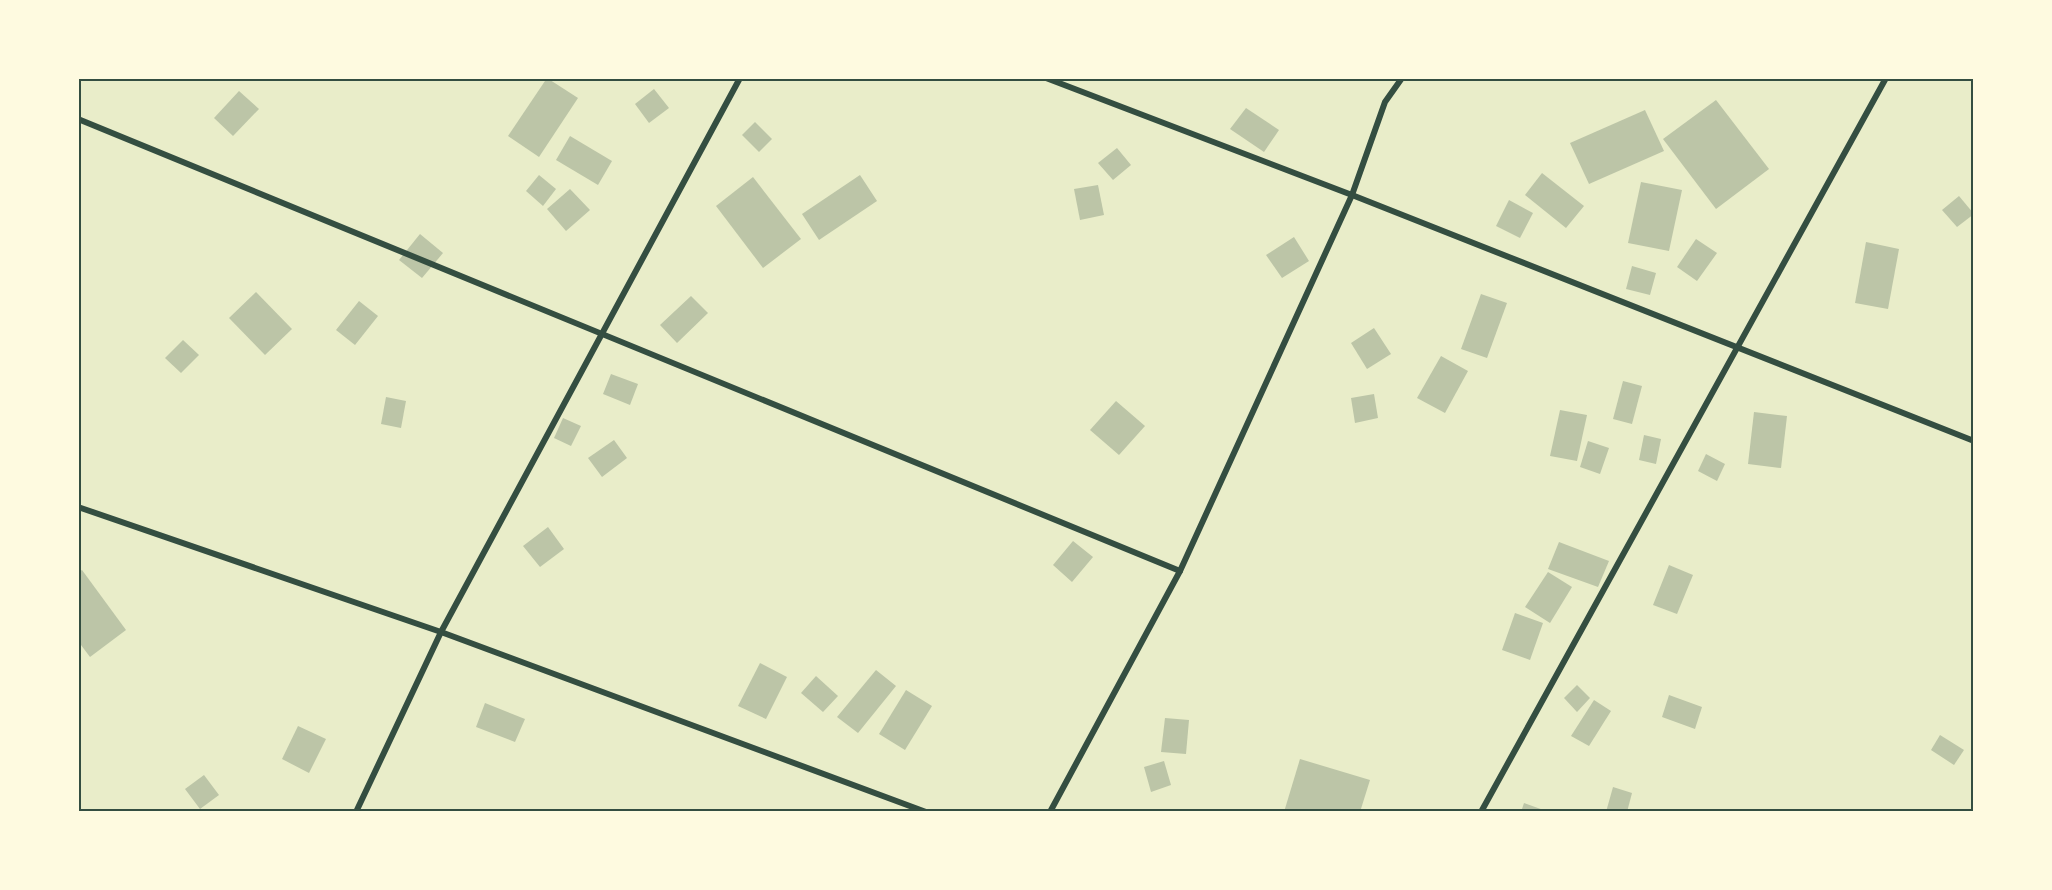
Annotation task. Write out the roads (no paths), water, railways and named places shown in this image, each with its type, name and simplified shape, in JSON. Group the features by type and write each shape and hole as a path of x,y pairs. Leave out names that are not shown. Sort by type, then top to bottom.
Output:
{"street":[{"path":"356,812 441,632 740,78"},
{"path":"1046,78 1352,195 1974,441"},
{"path":"1050,812 1180,571 1352,195 1385,102 1402,78"},
{"path":"1481,812 1886,78"},
{"path":"78,118 1180,571"},
{"path":"78,507 441,632 926,812"}]}
